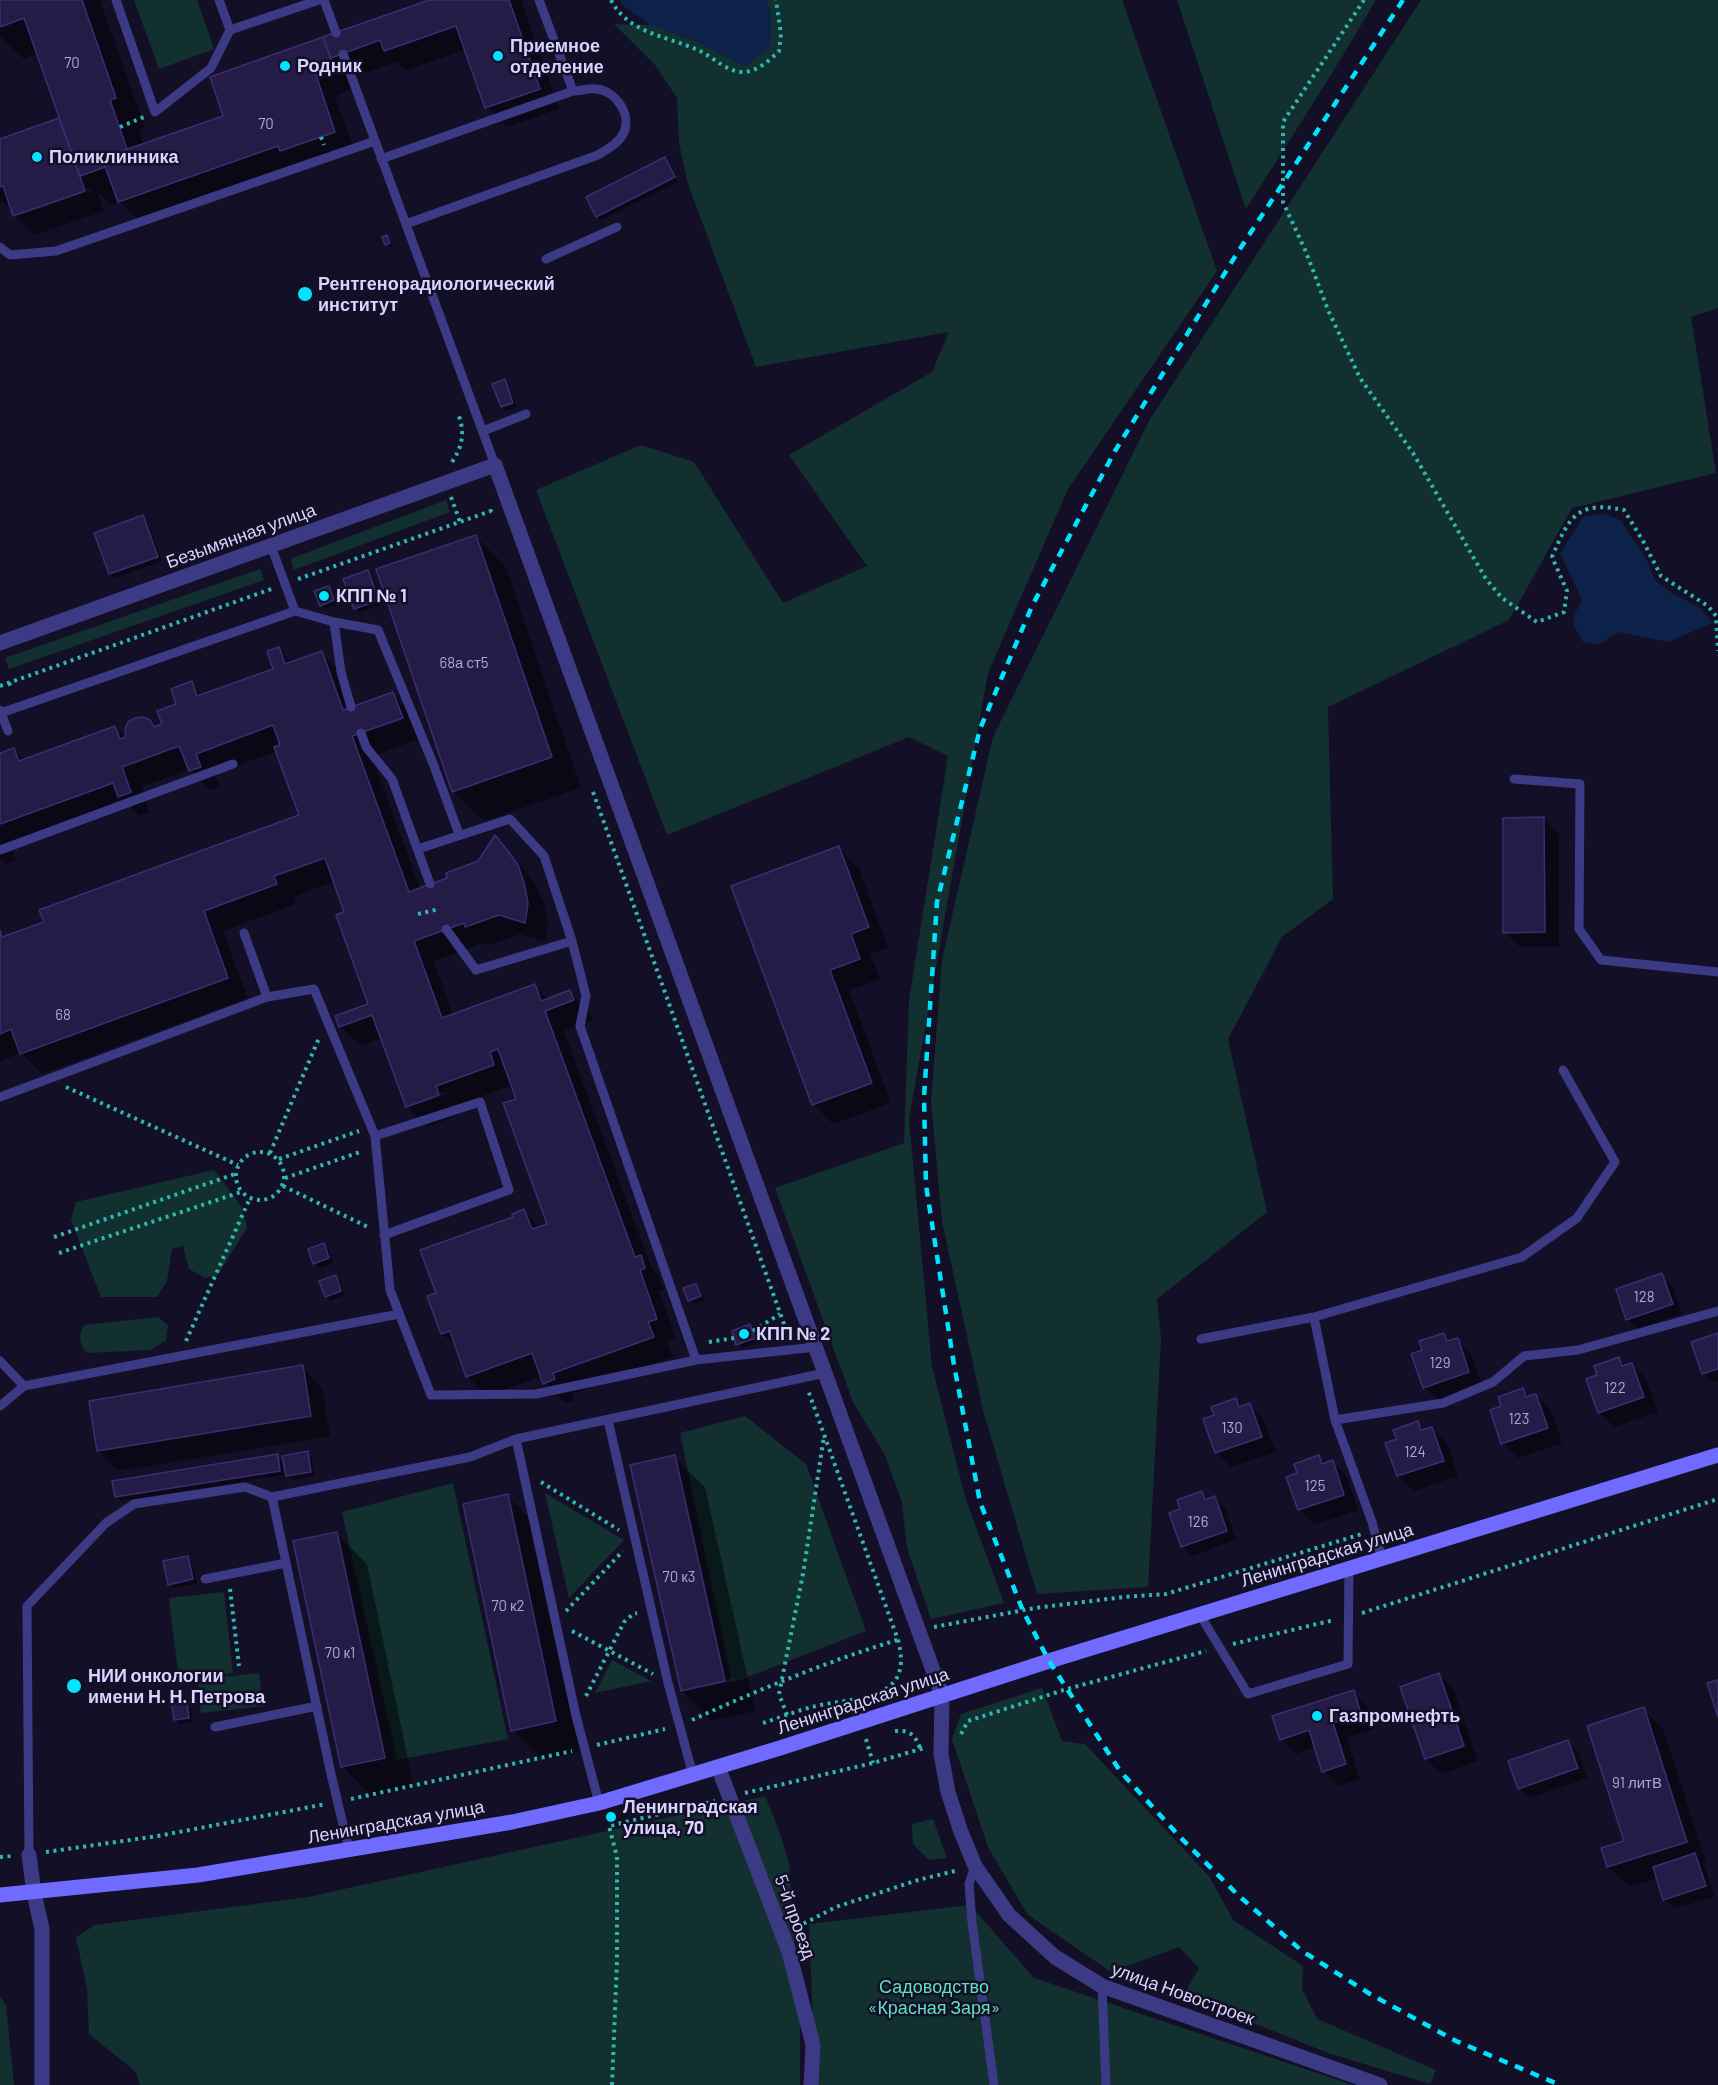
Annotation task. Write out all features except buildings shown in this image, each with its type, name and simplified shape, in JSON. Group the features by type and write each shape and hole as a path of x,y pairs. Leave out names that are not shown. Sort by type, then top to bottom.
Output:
{"main road":[{"name":"Ленинградская улица","path":"0,1896 198,1875 512,1822 599,1803 1718,1455"}],"street":[{"name":"Безымянная улица","path":"0,643 495,465"},
{"path":"495,465 942,1695"},
{"name":"улица Новостроек","path":"942,1695 941,1754 948,1792 975,1866 1009,1914 1055,1957 1102,1986 1380,2085"},
{"name":"5-й проезд","path":"718,1767 789,1952 813,2045 811,2085"},
{"path":"29,1855 42,1929 42,2085"}],"lane":[{"path":"116,0 155,112 211,68 230,30 319,0"},
{"path":"219,0 230,30"},
{"path":"324,0 336,33"},
{"path":"539,0 573,91"},
{"path":"343,54 495,465"},
{"path":"381,159 573,91 597,89 614,96 626,115 624,133 615,144 598,155 406,224"},
{"path":"0,247 10,255 56,251 375,141"},
{"path":"546,259 617,227"},
{"path":"483,431 526,414"},
{"path":"271,546 295,611"},
{"path":"8,731 1,712 295,611 334,622 378,630 434,766 459,834"},
{"path":"334,622 341,672 351,707"},
{"path":"361,733 366,747 392,779 430,884"},
{"path":"0,850 233,765"},
{"path":"1514,779 1580,784 1580,929 1601,960 1718,972"},
{"path":"418,849 510,819 544,856 572,941 586,996 580,1026 696,1360"},
{"path":"446,929 476,970 572,941"},
{"path":"244,933 267,997"},
{"path":"0,1097 267,997 314,989 373,1132 390,1290 430,1395 536,1394 696,1360 816,1347"},
{"path":"1201,1339 1314,1317 1522,1257 1576,1218 1615,1162 1563,1070"},
{"path":"373,1132 480,1102 509,1190 384,1235"},
{"path":"1335,1420 1443,1403 1493,1382 1524,1356 1578,1350 1718,1311"},
{"path":"0,1406 24,1386 399,1314"},
{"path":"1314,1317 1335,1420 1382,1559"},
{"path":"0,1361 24,1386"},
{"path":"29,1855 27,1606 106,1523 134,1504 245,1487 272,1497 470,1457 516,1439 825,1373"},
{"path":"608,1420 650,1610 693,1774"},
{"path":"516,1439 576,1716 599,1803"},
{"path":"272,1497 349,1851"},
{"path":"205,1579 286,1563"},
{"path":"1200,1615 1248,1694 1348,1664 1349,1568"},
{"path":"216,1727 317,1706"},
{"path":"975,1866 969,1884 972,1922 994,2085"},
{"path":"1102,1986 1106,2085"}],"path":[{"path":"611,0 616,10 631,23 652,35 701,52 730,69 745,72 764,65 779,51 781,34 776,0"},
{"path":"1364,0 1283,122 1283,202 1328,310 1360,378 1413,453 1463,542 1486,579 1502,598 1538,622 1564,612 1567,591 1552,557 1570,520 1583,510 1603,506 1624,510 1661,576 1708,606 1716,616 1718,651"},
{"path":"120,128 155,112"},
{"path":"457,409 463,441 451,463 440,469 460,522"},
{"path":"9,683 12,689"},
{"path":"418,914 439,909"},
{"path":"270,1153 327,1020"},
{"path":"48,1079 238,1165"},
{"path":"279,1159 373,1132"},
{"path":"285,1178 375,1147"},
{"path":"262,1151 279,1159 284,1168 285,1178 283,1186 276,1195 268,1200 258,1201 242,1192 235,1174 244,1158 262,1151"},
{"path":"54,1237 235,1174"},
{"path":"283,1186 384,1235"},
{"path":"59,1253 242,1192"},
{"path":"180,1355 250,1198"},
{"path":"753,1331 781,1314 801,1307"},
{"path":"787,1715 779,1694 803,1574 825,1435"},
{"path":"522,1471 634,1539 555,1622 668,1683"},
{"path":"960,1741 961,1731 968,1721 1067,1689 1219,1647 1349,1617 1718,1499"},
{"path":"933,1628 1035,1608 1166,1594 1374,1530"},
{"path":"229,1574 239,1666"},
{"path":"576,1716 624,1622 633,1614 650,1610"},
{"path":"0,1857 29,1855 158,1836 338,1802 680,1726 782,1681 853,1653 907,1637"},
{"path":"612,2085 617,1961 617,1857 609,1826 873,1763 923,1748 916,1737 907,1731 884,1733"},
{"path":"859,1742 875,1736"},
{"path":"866,1739 873,1763"},
{"path":"782,1935 836,1907 918,1880 975,1866"}],"green space":[{"path":"134,0 197,0 214,49 159,69"},
{"path":"765,0 1122,0 1217,271 1068,489 988,673 909,1119 932,1367 966,1500 1004,1603 931,1619 907,1548 902,1503 885,1455 853,1402 775,1188 904,1143 909,1000 948,756 909,737 667,835 536,490 641,445 694,462 783,603 867,566 789,455 932,372 949,332 756,367 688,184 679,143 677,98 656,66 614,24 651,25 696,41 771,13"},
{"path":"1177,0 1376,0 1246,209"},
{"path":"1421,0 1718,0 1718,308 1691,317 1716,473 1572,508 1509,620 1328,707 1333,899 1282,937 1228,1039 1267,1212 1157,1299 1161,1339 1148,1587 1037,1594 983,1410 942,1221 931,1102 942,960 993,737 1150,419"},
{"path":"446,500 450,512 294,570 290,559"},
{"path":"260,569 264,580 9,669 5,658"},
{"path":"214,1170 241,1206 247,1228 218,1275 205,1278 189,1269 183,1246 172,1249 167,1281 157,1297 101,1297 71,1220 76,1202"},
{"path":"158,1317 168,1325 166,1340 151,1350 87,1353 82,1346 80,1336 84,1325"},
{"path":"745,1416 806,1464 866,1631 732,1683 680,1433"},
{"path":"453,1483 508,1739 397,1760 342,1512"},
{"path":"545,1493 624,1540 569,1598"},
{"path":"224,1592 233,1673 179,1680 169,1598"},
{"path":"612,1660 651,1681 595,1693"},
{"path":"259,1673 263,1706 201,1713 198,1680"},
{"path":"1042,1688 1062,1741 1085,1744 1209,1876 1233,1920 1303,1966 1302,1989 1317,2019 1436,2070 1430,2084 1328,2053 1184,1995 1199,1968 1179,1947 1111,1972 1027,1914 988,1847 952,1739 961,1714"},
{"path":"765,1796 780,1833 789,1864 800,2007 800,2085 140,2085 136,2072 89,2034 87,1989 76,1937 95,1925 308,1897"},
{"path":"933,1819 947,1858 929,1860 913,1844 912,1824"},
{"name":"Садоводство «Красная Заря»","path":"970,1905 1034,1978 1353,2085 811,2085 814,2049 809,1924"},
{"path":"0,1997 6,2005 14,2085 0,2085"}],"water":[{"path":"620,0 765,0 771,13 771,45 745,67 696,41 650,25 622,5"},
{"path":"1606,514 1621,521 1646,558 1655,580 1672,593 1699,607 1713,623 1668,642 1619,632 1600,644 1584,643 1574,626 1574,617 1582,600 1560,553 1584,516"}],"railway":[{"path":"1403,0 1236,255 1115,451 1032,606 980,729 937,902 924,1097 926,1185 954,1365 980,1502 1023,1611 1049,1661 1120,1771 1180,1837 1239,1896 1302,1951 1370,1994 1456,2041 1560,2085"}],"place":[{"name":"Приемное отделение","path":"498,56"},
{"name":"Родник","path":"285,66"},
{"name":"Поликлинника","path":"37,157"},
{"name":"Рентгенорадиологический институт","path":"305,294"},
{"name":"КПП № 1","path":"324,596"},
{"name":"КПП № 2","path":"744,1334"},
{"name":"НИИ онкологии имени Н. Н. Петрова","path":"74,1686"},
{"name":"Газпромнефть","path":"1317,1716"},
{"name":"Ленинградская улица, 70","path":"611,1817"}]}
